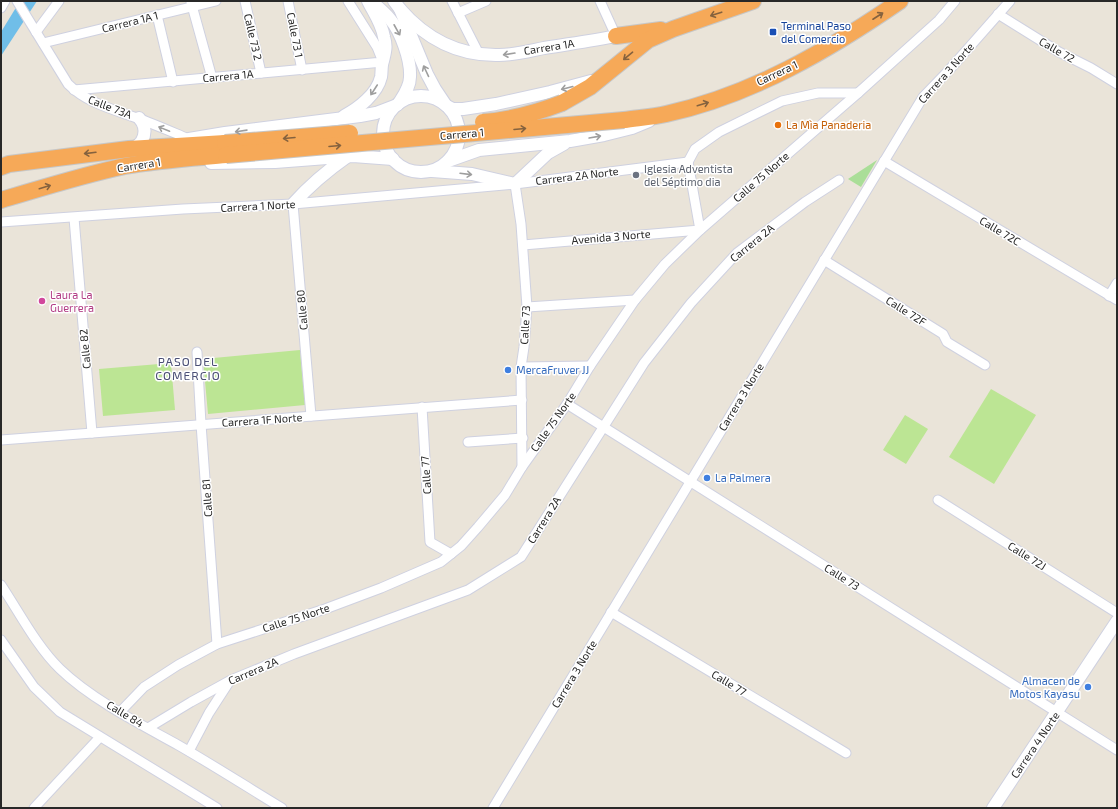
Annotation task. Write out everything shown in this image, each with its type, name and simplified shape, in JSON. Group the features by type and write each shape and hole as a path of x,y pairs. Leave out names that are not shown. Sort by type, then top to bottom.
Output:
{"highway":[{"name":"Carrera 1","path":"3,198 90,174 226,149 488,122 536,112 562,103 582,93 604,77 648,40 673,29 753,1"},
{"name":"Carrera 1","path":"1,167 9,164 129,149 226,149 624,120 666,114 722,98 791,68 855,31 900,1"},
{"path":"616,36 673,29"}],"street":[{"path":"1,8 5,1"},
{"name":"Calle 73A","path":"17,1 68,84 74,90 89,101 139,118 189,139"},
{"path":"36,32 59,1"},
{"name":"Carrera 1A 1","path":"43,43 157,15 192,4 216,1"},
{"name":"Calle 73 2","path":"244,1 261,73"},
{"name":"Calle 73 1","path":"288,1 302,70"},
{"path":"348,1 377,47 383,62"},
{"path":"335,119 355,110 370,95 381,77 383,62 386,54 384,38 379,22 368,1"},
{"path":"371,1 391,19 398,31 404,45 410,69 410,78 405,93 388,116 384,129 386,147 393,159 402,166 417,171 472,174 515,184 548,153 570,141"},
{"path":"452,1 479,54"},
{"path":"458,13 486,1"},
{"path":"600,1 616,36"},
{"name":"Calle 75 Norte","path":"120,712 144,687 178,665 217,644 325,609 381,588 441,562 461,546 505,494 522,467 567,404 590,366 635,300 666,264 700,230 858,93 939,20 955,1"},
{"name":"Carrera 3 Norte","path":"493,808 922,97 950,69 1010,1"},
{"path":"192,4 212,78"},
{"path":"397,5 427,74 446,106 463,110 496,104 576,86 604,77"},
{"name":"Carrera 1A","path":"397,5 420,29 437,40 455,49 479,54 500,55 616,36"},
{"name":"Calle 72","path":"998,14 1060,52 1091,68 1117,84"},
{"path":"157,15 174,82"},
{"name":"Carrera 1A","path":"74,90 383,62"},
{"path":"700,230 688,162 695,149 719,132 782,101 818,93 858,93"},
{"path":"129,149 225,133 369,114 411,98 424,96 437,99 452,111 456,120 459,136 456,148 447,161 438,168 428,171"},
{"path":"447,161 479,150 570,141 604,135 622,131 666,114"},
{"path":"129,149 136,147 143,139 144,128 139,118"},
{"path":"162,161 244,163 348,156 369,156 393,159"},
{"path":"293,204 310,186 348,156"},
{"name":"Calle 72C","path":"884,161 1113,298"},
{"name":"Carrera 2A Norte","path":"515,184 688,162"},
{"name":"Carrera 2A","path":"148,728 231,680 294,654 468,590 521,557 644,363 691,303 737,253 805,202 839,180"},
{"name":"Carrera 1 Norte","path":"1,222 74,218 183,209 293,204 515,184"},
{"name":"Calle 73","path":"515,184 521,224 527,307 521,367 523,438 522,467"},
{"name":"Calle 80","path":"293,204 311,416"},
{"name":"Calle 82","path":"74,218 92,433"},
{"name":"Avenida 3 Norte","path":"523,245 700,230"},
{"name":"Calle 72F","path":"824,260 943,334 947,342 985,365"},
{"path":"1113,298 1117,284"},
{"path":"527,307 635,300"},
{"name":"Calle 81","path":"197,352 217,644"},
{"path":"521,367 590,366"},
{"name":"Carrera 1F Norte","path":"1,440 522,400"},
{"name":"Calle 73","path":"567,404 1117,750"},
{"name":"Calle 77","path":"422,407 430,542 451,554"},
{"path":"468,442 523,438"},
{"name":"Calle 72J","path":"938,500 1117,613"},
{"name":"Calle 84","path":"1,585 40,644 60,669 82,687 120,712 189,751 282,808"},
{"name":"Calle 77","path":"611,612 846,753"},
{"name":"Carrera 4 Norte","path":"993,808 1117,621"},
{"path":"1,640 34,686 60,712 217,808"},
{"path":"189,751 210,713 231,680"},
{"path":"34,808 100,737"}],"green space":[{"path":"877,160 861,187 848,179"},
{"path":"300,350 305,405 208,414 203,359"},
{"path":"171,363 175,410 103,416 99,369"},
{"path":"991,389 1036,415 994,484 949,457"},
{"path":"905,415 928,429 906,464 883,450"}],"water":[{"path":"20,1 37,1 1,56 1,32"}],"place":[{"name":"Terminal Paso del Comercio","path":"773,32"},
{"name":"La Mìa Panaderia","path":"778,125"},
{"name":"Iglesia Adventista del Séptimo dia","path":"636,175"},
{"name":"Laura La Guerrera","path":"42,301"},
{"name":"MercaFruver JJ","path":"508,370"},
{"name":"La Palmera","path":"707,478"},
{"name":"Almacen de Motos Kayasu","path":"1088,687"}],"district":[{"name":"PASO DEL COMERCIO","path":"188,369"}]}
